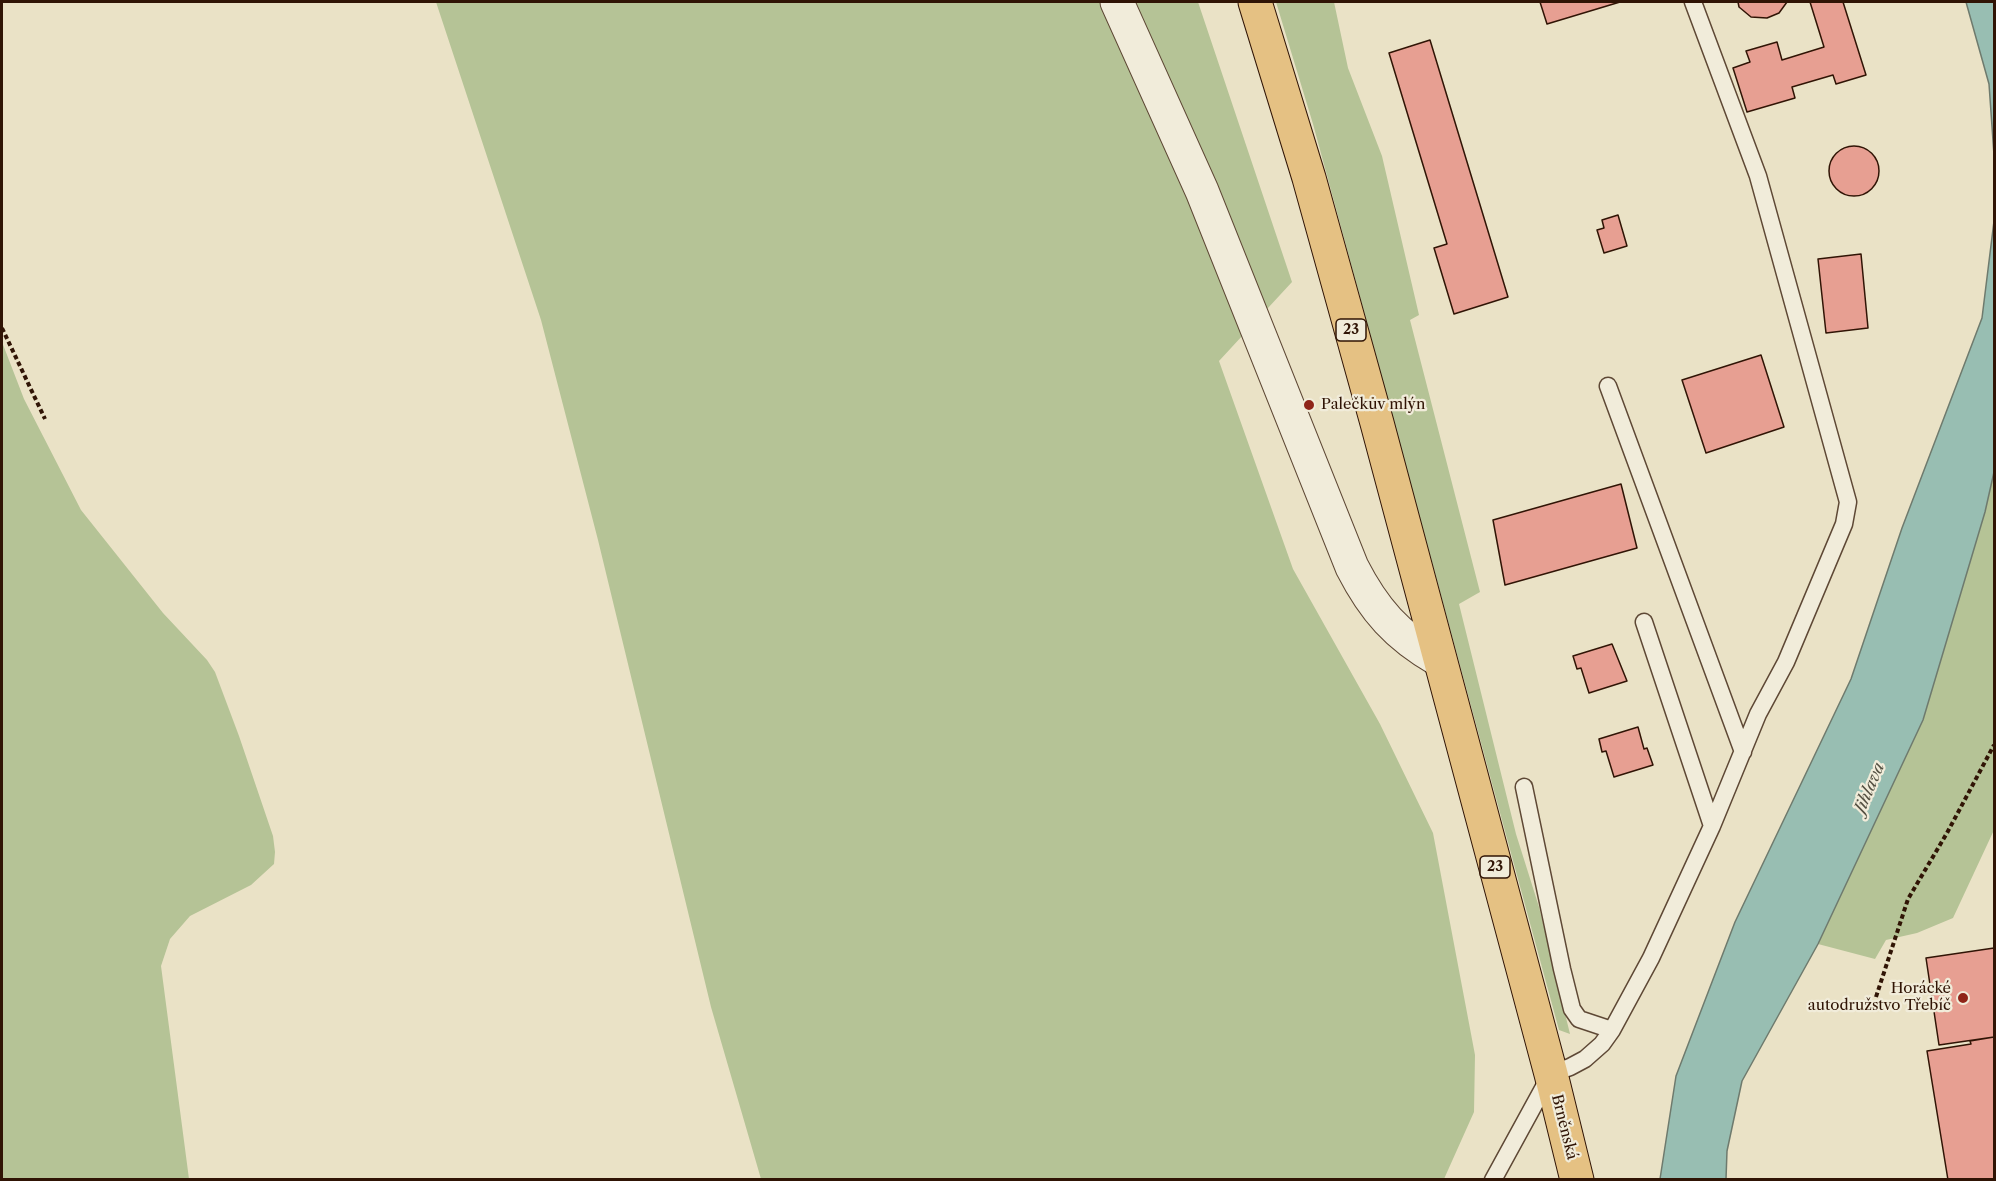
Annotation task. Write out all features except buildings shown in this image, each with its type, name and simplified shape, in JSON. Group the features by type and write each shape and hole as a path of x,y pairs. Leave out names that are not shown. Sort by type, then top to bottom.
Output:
{"main road":[{"name":"23","path":"1255,2 1309,178 1377,423 1551,1074"},
{"name":"Brněnská","path":"1551,1074 1577,1179"}],"street":[{"path":"1117,2 1202,191 1352,567 1365,592 1381,614 1400,634 1419,649 1439,660"}],"lane":[{"path":"1492,1179 1551,1074 1585,1059 1602,1044 1651,958 1712,826 1758,714 1791,651 1844,524 1848,502 1758,176 1693,2"},
{"path":"1608,386 1743,752"},
{"path":"1644,622 1712,826"},
{"path":"1524,787 1572,1009 1579,1019 1612,1030"}],"path":[{"path":"2,328 45,419"},
{"path":"1876,997 1908,899 1995,745"}],"green space":[{"path":"436,2 1198,2 1292,282 1219,361 1293,569 1380,724 1433,833 1475,1055 1474,1112 1444,1179 761,1179 711,1007 598,540 541,320"},
{"path":"1276,2 1334,2 1348,68 1382,156 1419,315 1410,320 1480,592 1459,604 1516,834 1539,907 1570,1034 1559,1030 1313,124"},
{"path":"2,342 24,399 81,510 163,613 207,660 215,672 273,836 274,864 251,885 190,916 170,939 161,966 189,1179 2,1179"},
{"path":"1994,472 1994,830 1953,918 1917,933 1886,940 1875,959 1818,944 1923,720 1985,512"}],"water":[{"path":"1966,2 1994,2 1994,155 1989,84"},
{"name":"Jihlava","path":"1994,221 1994,472 1985,512 1923,720 1818,944 1742,1081 1727,1151 1726,1179 1660,1179 1676,1076 1735,922 1851,679 1902,528 1982,318"}],"place":[{"name":"Palečkův mlýn","path":"1309,405"},
{"name":"Horácké autodružstvo Třebíč","path":"1963,998"}]}
